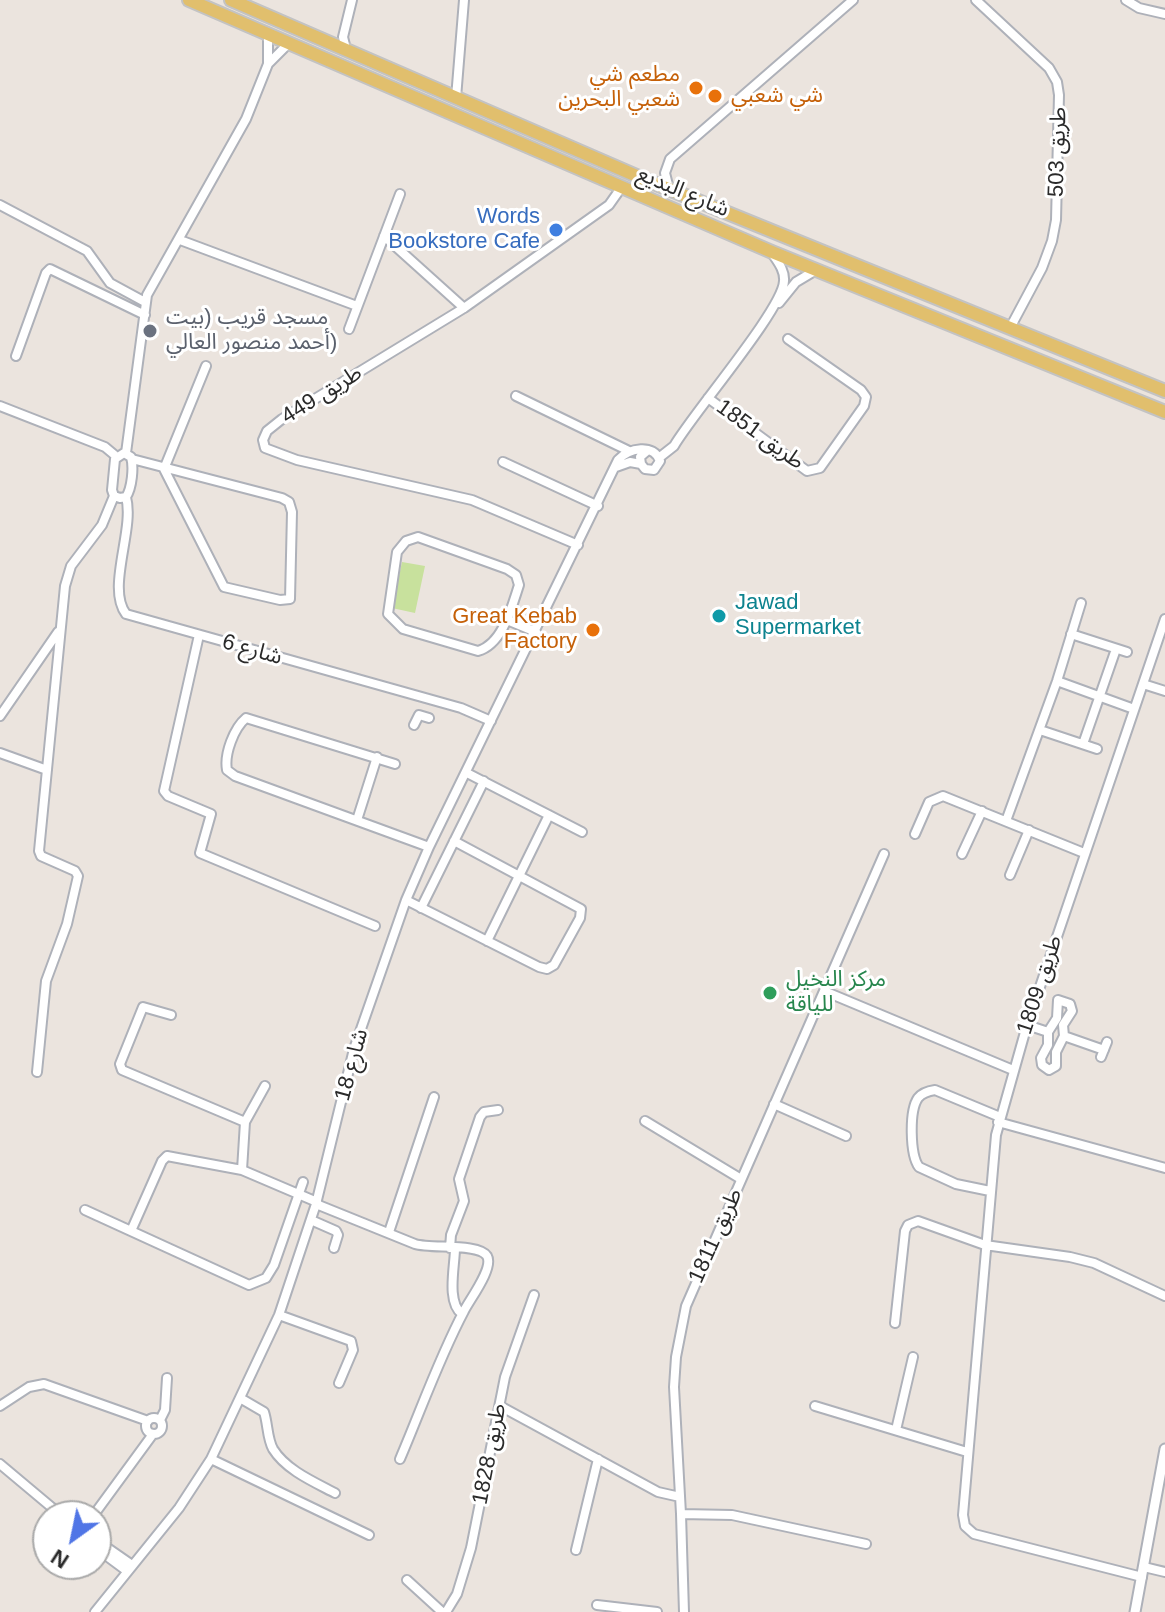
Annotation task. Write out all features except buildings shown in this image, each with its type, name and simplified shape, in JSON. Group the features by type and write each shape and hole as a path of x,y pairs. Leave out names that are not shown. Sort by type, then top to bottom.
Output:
{"main road":[{"name":"شارع البديع","path":"189,0 772,252 1165,412"},
{"name":"شارع البديع","path":"231,0 669,189 1160,389"},
{"path":"1148,405 1160,389"}],"street":[{"path":"347,52 343,32 352,0"},
{"path":"456,98 464,0"},
{"path":"669,189 665,173 670,159 853,0"},
{"name":"طريق 503","path":"976,0 1049,68 1057,82 1059,95 1056,220 1052,241 1042,268 1010,328"},
{"path":"1126,0 1139,8 1165,14"},
{"path":"330,44 343,32"},
{"path":"114,496 126,497 131,475 129,456 145,302 246,119 268,64 268,35"},
{"path":"268,64 288,44"},
{"name":"طريق 449","path":"578,545 472,500 297,460 265,448 263,440 267,431 282,419 464,308 609,205 621,188"},
{"path":"349,329 400,194"},
{"path":"0,205 87,251 110,283 145,302"},
{"path":"384,236 464,308"},
{"path":"180,240 357,306"},
{"path":"772,252 782,270 784,282 772,309"},
{"path":"16,356 50,269 145,315"},
{"path":"641,464 642,454 670,451 772,309 801,278 817,270"},
{"name":"طريق 1851","path":"708,398 807,471 820,468 864,406 866,397 861,390 788,339"},
{"path":"0,406 105,447 117,457 129,456 164,469 289,502 292,512 290,599 280,600 224,587 164,469 206,366"},
{"path":"516,396 629,451 653,453"},
{"name":"شارع 18","path":"95,1612 179,1508 211,1459 279,1315 316,1203 354,1049 406,900 618,460 629,451"},
{"path":"615,467 630,462 654,470 658,466 653,453"},
{"path":"37,1072 46,981 67,924 78,876 75,871 41,856 39,851 59,631 68,573 78,554 102,525 114,496 112,490 117,457"},
{"path":"503,462 598,506"},
{"path":"114,473 131,475"},
{"name":"شارع 6","path":"126,497 128,513 119,600 123,610 136,618 469,710 491,721"},
{"path":"418,537 507,569 516,575 519,585 507,620 490,644 478,651 403,629 388,614 397,552 406,541 418,537"},
{"path":"1006,821 1057,681 1081,603"},
{"name":"طريق 1809","path":"1143,1572 970,1532 963,1515 985,1245 999,1120 1027,1025 1165,619"},
{"path":"507,620 536,632"},
{"path":"0,716 59,631"},
{"path":"1071,634 1127,652"},
{"path":"199,635 164,791 168,796 211,814 200,853 375,926"},
{"path":"1083,744 1116,649"},
{"path":"1057,681 1134,709"},
{"path":"1143,684 1165,691"},
{"path":"414,725 424,717 423,698"},
{"path":"395,764 246,718 238,724 225,762 227,770 235,776 429,847"},
{"path":"1040,730 1097,749"},
{"path":"0,753 47,770"},
{"path":"357,820 377,757"},
{"path":"467,773 582,832"},
{"path":"421,908 484,781"},
{"path":"915,834 927,806 935,797 947,797 1084,853"},
{"path":"962,854 982,811"},
{"path":"487,941 549,815"},
{"path":"1010,875 1029,830"},
{"path":"406,900 547,969 554,965 580,918 582,912 579,906 454,841"},
{"name":"طريق 1811","path":"684,1612 674,1387 686,1306 884,854"},
{"path":"824,991 1013,1070"},
{"path":"1047,996 1068,1003 1072,1009 1060,1022 1048,1032 1047,1047 1040,1060 1051,1070 1056,1066 1056,1050 1064,1036 1060,1022 1058,1000"},
{"path":"171,1015 143,1007 120,1064 122,1070 245,1122"},
{"path":"1027,1025 1048,1032"},
{"path":"1064,1036 1104,1050"},
{"path":"1047,1047 1056,1050"},
{"path":"242,1170 245,1122 265,1086"},
{"path":"990,1191 956,1184 919,1167 912,1151 914,1106 920,1096 935,1090 999,1120 1165,1168"},
{"path":"389,1232 434,1097"},
{"path":"774,1104 846,1136"},
{"path":"462,1314 453,1301 451,1235 464,1201 459,1179 480,1117 484,1112 498,1110"},
{"path":"645,1121 741,1179"},
{"path":"131,1231 167,1156 242,1170 423,1246 480,1250 488,1260 487,1269 462,1314 400,1459"},
{"path":"85,1210 249,1285 266,1278 274,1265 303,1182"},
{"path":"311,1220 336,1231 338,1235 334,1248"},
{"path":"895,1323 904,1235 908,1225 921,1221 985,1245 1082,1260 1165,1296"},
{"name":"طريق 1828","path":"444,1612 457,1594 471,1548 509,1362 534,1295"},
{"path":"279,1315 351,1341 353,1350 339,1383"},
{"path":"896,1430 913,1357"},
{"path":"105,1500 153,1434 159,1433 162,1428 160,1420 165,1410 167,1378"},
{"path":"0,1406 29,1387 44,1384 148,1421 155,1418 160,1420"},
{"path":"240,1398 264,1412 269,1439 282,1459 311,1481 335,1493"},
{"path":"500,1406 658,1492 680,1497"},
{"path":"815,1406 967,1452"},
{"path":"148,1421 147,1429 153,1434"},
{"path":"1135,1612 1165,1449"},
{"path":"211,1459 369,1535"},
{"path":"576,1550 598,1459"},
{"path":"0,1464 43,1500"},
{"path":"681,1514 732,1515 866,1544"},
{"path":"112,1553 130,1568"},
{"path":"112,1557 130,1568"},
{"path":"1143,1572 1165,1572"},
{"path":"407,1580 444,1612"},
{"path":"597,1605 657,1612"}],"green space":[{"path":"402,562 425,566 415,613 392,608"}],"place":[{"name":"مطعم شي شعبي البحرين","path":"696,88"},
{"name":"شي شعبي","path":"715,96"},
{"name":"Words Bookstore Cafe","path":"556,230"},
{"name":"مسجد قريب (بيت أحمد منصور العالي)","path":"150,331"},
{"name":"Jawad Supermarket","path":"719,616"},
{"name":"Great Kebab Factory","path":"593,630"},
{"name":"مركز النخيل للياقة","path":"770,993"}]}
